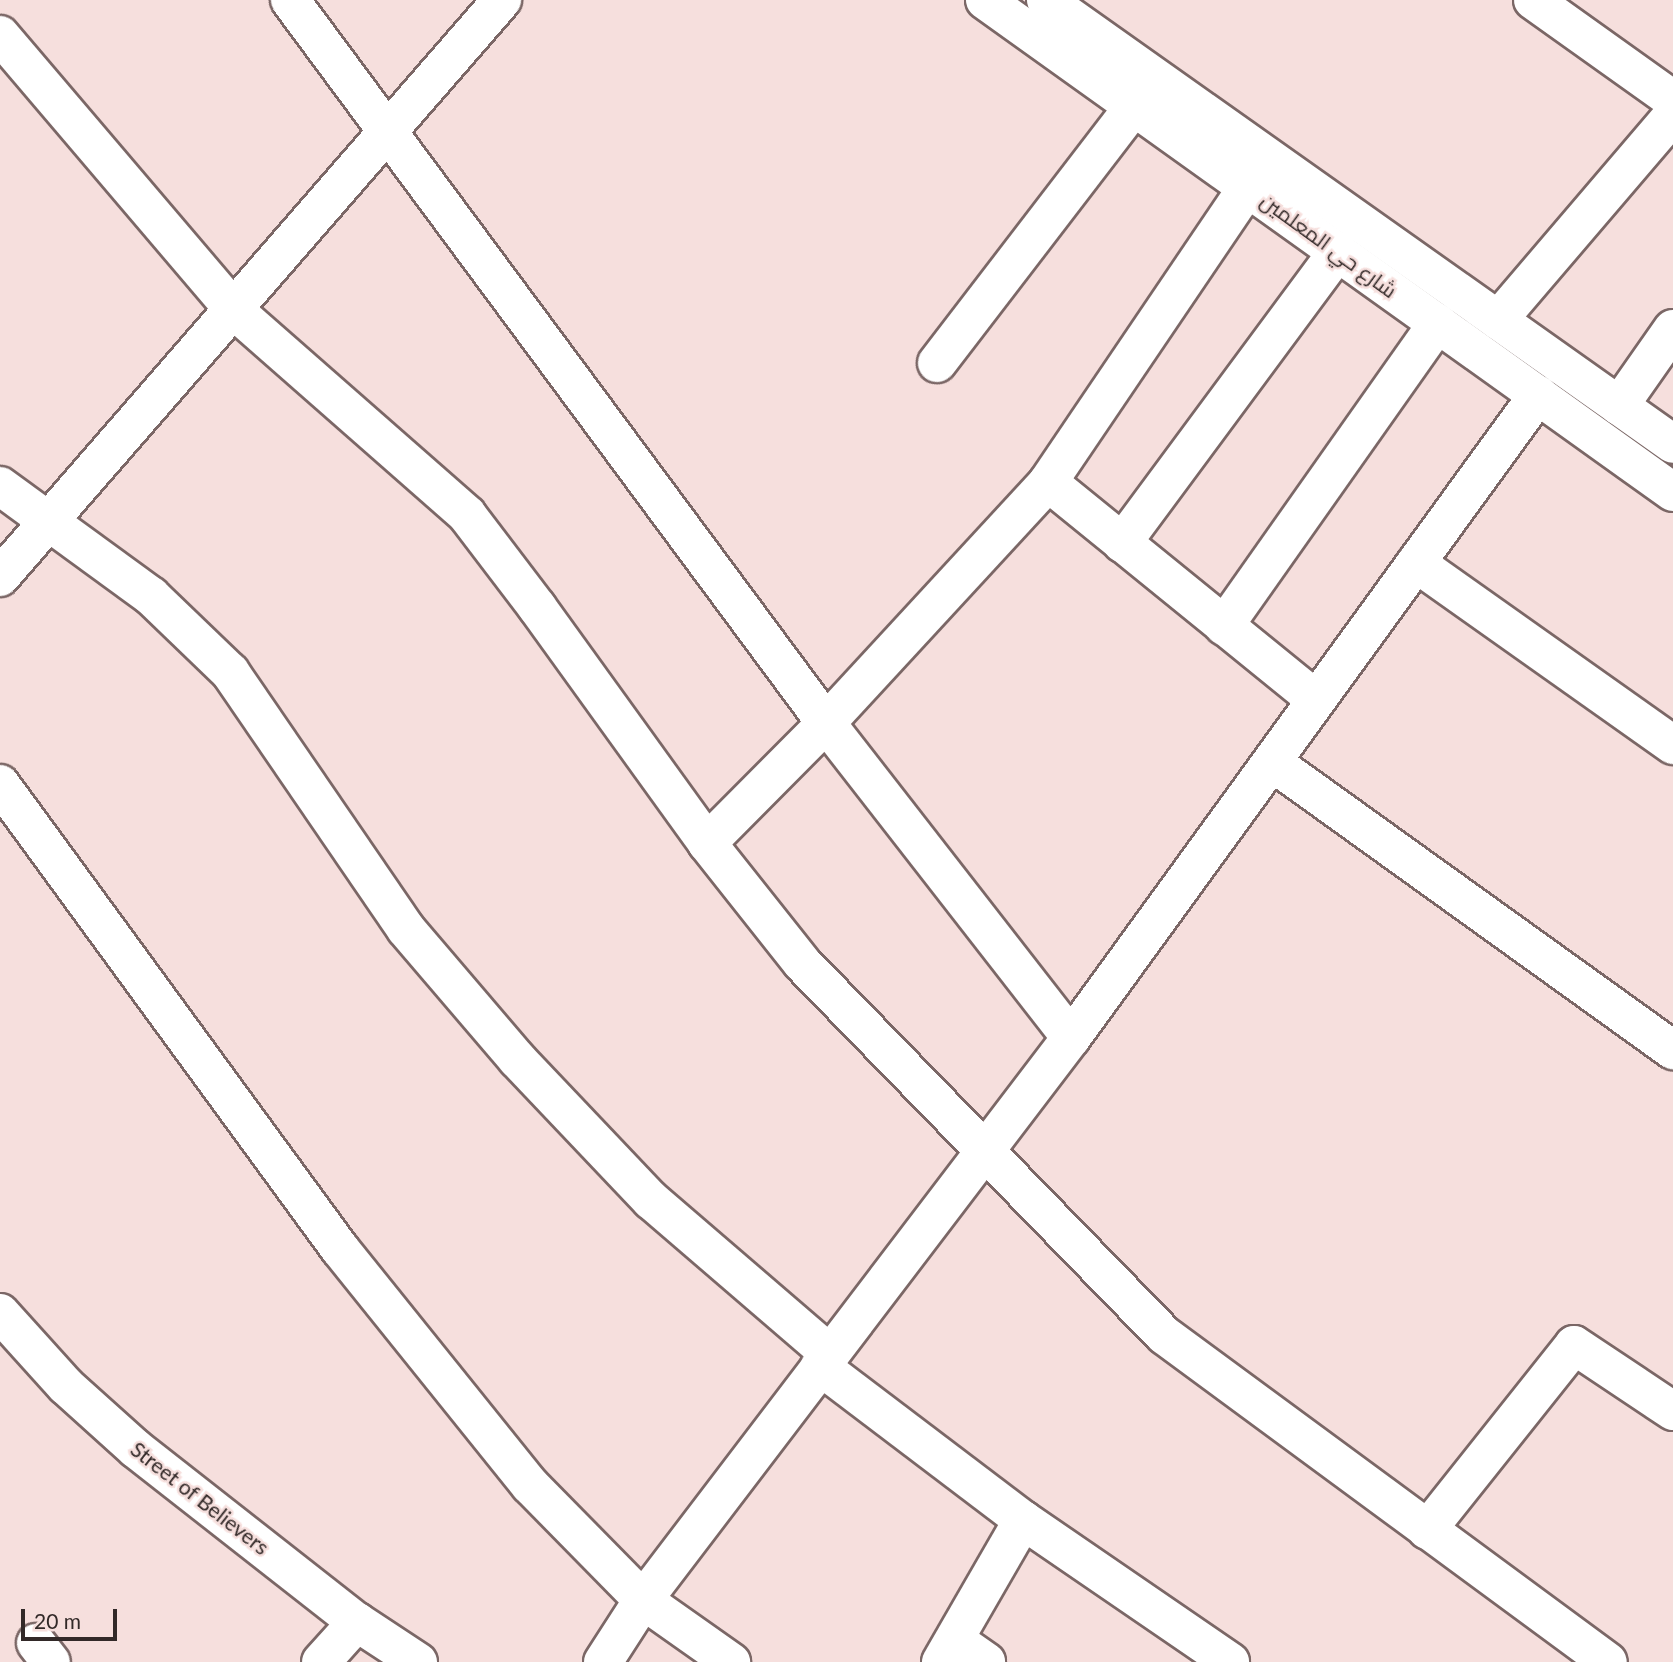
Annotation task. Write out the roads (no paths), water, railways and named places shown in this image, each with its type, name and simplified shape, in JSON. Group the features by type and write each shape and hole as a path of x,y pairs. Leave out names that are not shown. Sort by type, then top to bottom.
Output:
{"street":[{"path":"290,0 826,723 1071,1038"},
{"path":"0,578 502,0"},
{"name":"شارع حي المعلمين","path":"985,0 1150,103 1428,301 1538,395 1673,492"},
{"name":"شارع حي المعلمين","path":"1046,0 1150,103 1248,187 1338,251 1428,301 1498,320 1673,444"},
{"path":"1533,0 1673,100"},
{"path":"0,35 234,310 467,515 537,607 707,844 802,962 984,1152 1164,1335 1595,1658"},
{"path":"937,363 1150,103"},
{"path":"1498,320 1673,116"},
{"path":"707,844 826,723 1048,482 1248,187"},
{"path":"1122,543 1338,251"},
{"path":"1224,626 1428,301"},
{"path":"1619,406 1673,329"},
{"path":"603,1662 643,1600 1071,1038 1538,395"},
{"path":"1048,482 1316,700"},
{"path":"0,486 150,596 230,672 406,929 517,1059 652,1200 825,1360 1023,1520 1230,1662"},
{"path":"1416,563 1673,746"},
{"path":"1272,762 1673,1050"},
{"path":"0,784 340,1249 530,1485 643,1600 731,1662"},
{"name":"Street of Believers","path":"0,1313 66,1386 136,1449 357,1622 418,1662"},
{"path":"1427,1530 1574,1345 1673,1411"},
{"path":"986,1662 948,1651 1023,1520"},
{"path":"321,1662 357,1622"}]}
